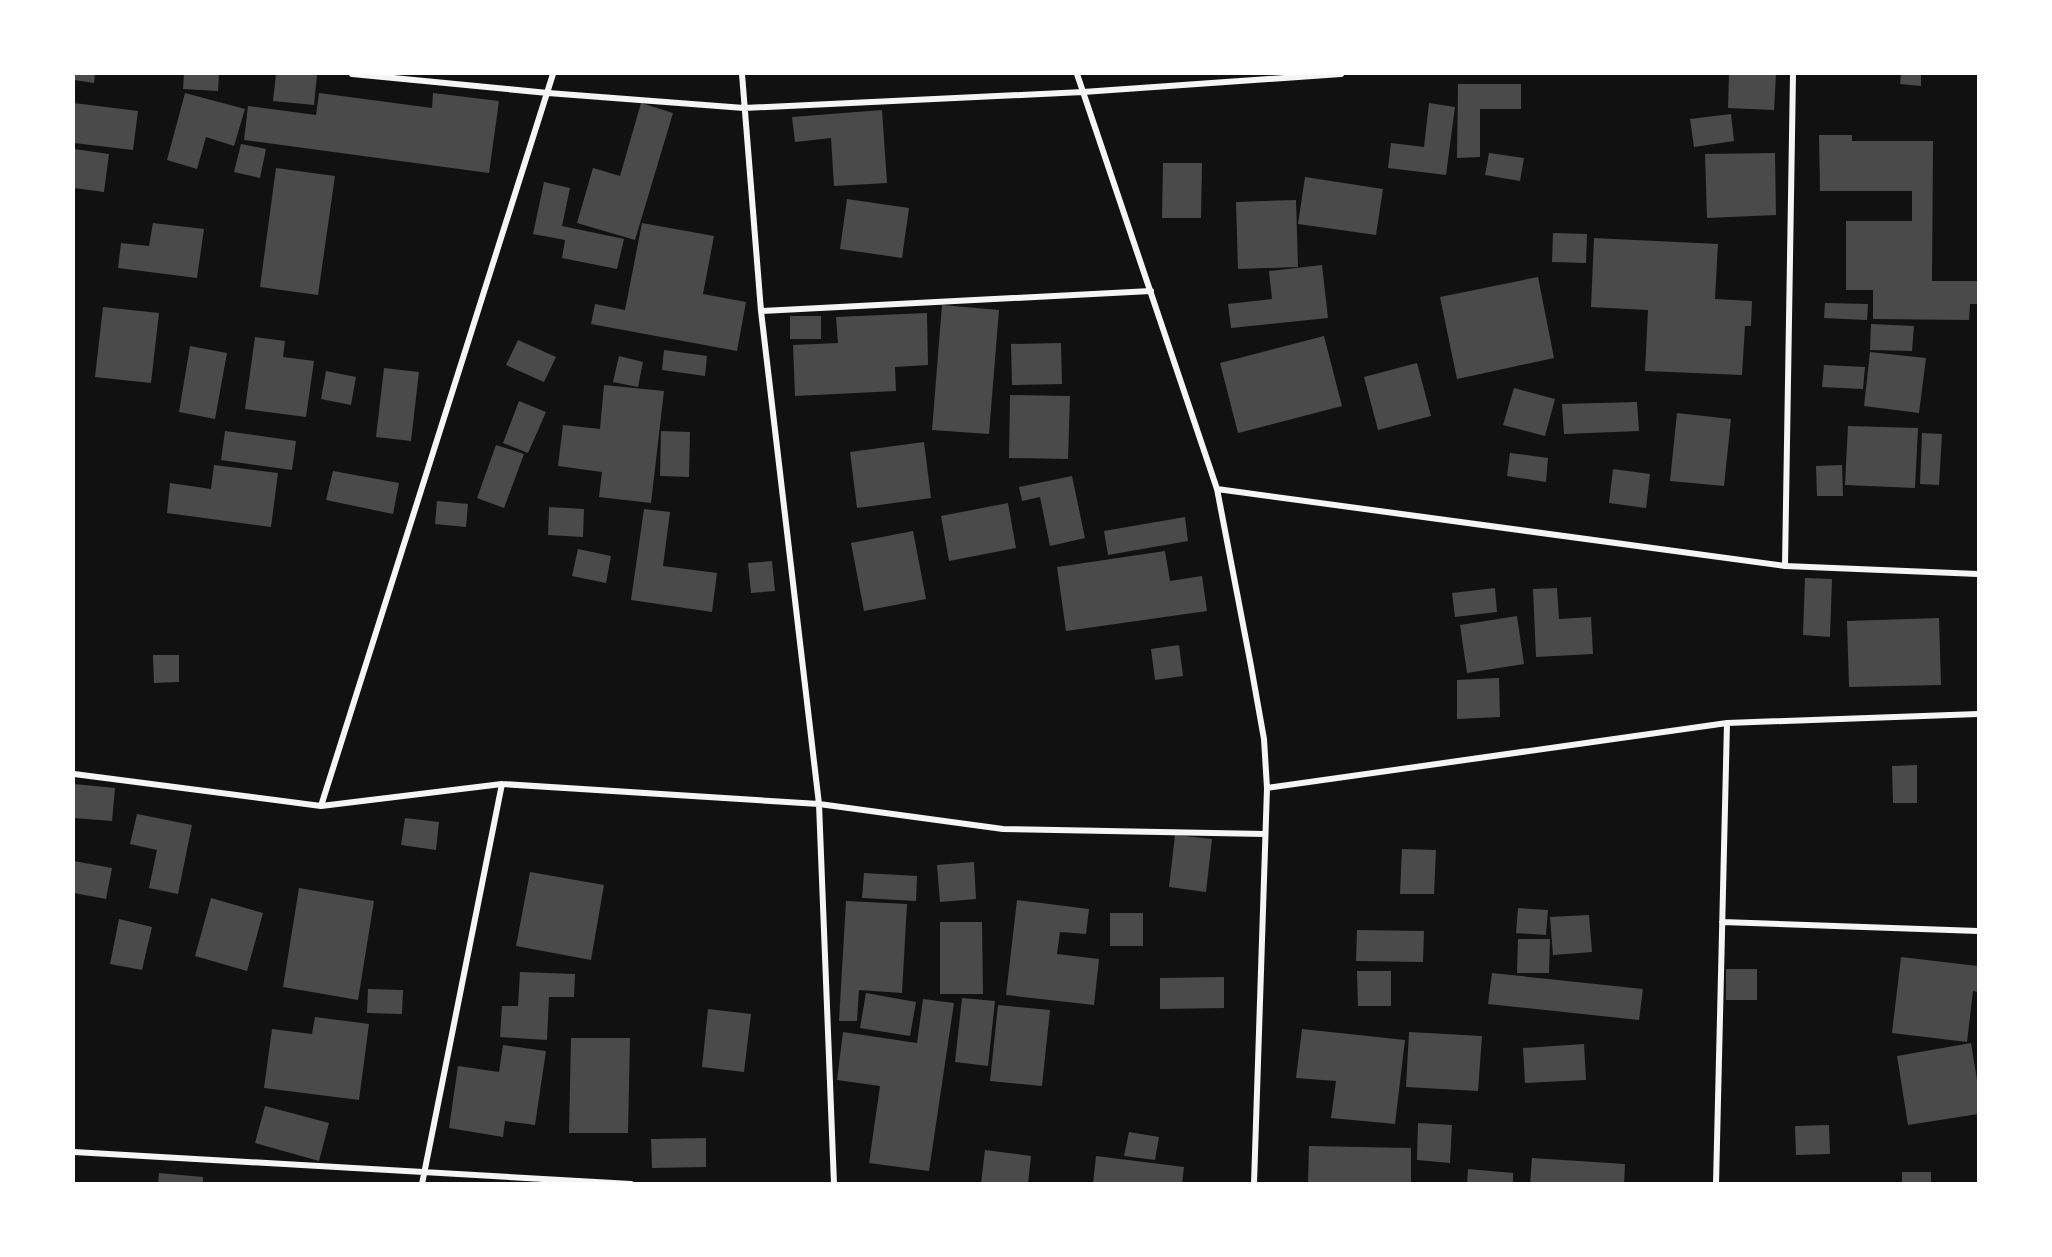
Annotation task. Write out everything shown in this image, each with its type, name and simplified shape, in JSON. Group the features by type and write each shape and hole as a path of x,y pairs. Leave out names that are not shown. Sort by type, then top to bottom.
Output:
{"street":[{"path":"352,74 548,93 744,108 1083,92 1341,74"},
{"path":"321,806 553,74"},
{"path":"742,74 761,311 819,804 834,1184"},
{"path":"1077,74 1217,489 1255,687 1263,739 1267,788 1254,1184"},
{"path":"1785,566 1792,74"},
{"path":"761,311 1151,291"},
{"path":"1217,489 1785,566 1978,574"},
{"path":"1267,788 1727,723 1978,714"},
{"path":"1716,1184 1727,723"},
{"path":"74,774 321,806 502,784 819,804 1003,829 1265,834"},
{"path":"422,1184 502,784"},
{"path":"1722,922 1978,931"},
{"path":"74,1152 631,1184"}],"building":[{"path":"74,74 95,74 94,83 74,80"},
{"path":"184,74 219,74 218,91 183,89"},
{"path":"276,74 317,75 314,105 273,101"},
{"path":"1729,74 1776,74 1774,110 1728,108"},
{"path":"1901,74 1921,74 1921,86 1900,84"},
{"path":"1458,84 1521,84 1521,109 1480,109 1480,157 1457,158"},
{"path":"185,93 245,109 234,146 206,137 197,169 167,160"},
{"path":"319,93 432,108 433,93 499,101 489,173 244,140 248,106 316,115"},
{"path":"74,103 138,111 133,150 74,143"},
{"path":"641,103 673,113 635,240 577,223 593,168 620,176"},
{"path":"1429,103 1455,107 1446,175 1388,168 1391,143 1424,147"},
{"path":"882,110 887,183 834,186 831,138 795,142 792,117"},
{"path":"1731,114 1734,141 1694,147 1690,119"},
{"path":"1819,135 1852,135 1852,141 1933,141 1932,281 1978,281 1978,304 1970,304 1969,320 1873,319 1873,290 1846,290 1846,221 1912,221 1912,191 1820,191"},
{"path":"241,144 266,149 260,178 234,172"},
{"path":"74,149 109,154 104,192 74,188"},
{"path":"1489,153 1524,158 1520,181 1485,175"},
{"path":"1775,153 1776,215 1707,218 1705,154"},
{"path":"1163,163 1202,163 1201,218 1162,218"},
{"path":"276,168 335,176 318,295 260,287"},
{"path":"1305,177 1383,189 1376,235 1298,224"},
{"path":"544,182 570,188 562,226 624,239 617,269 562,258 565,240 533,234"},
{"path":"847,199 909,208 902,258 840,249"},
{"path":"1296,200 1298,267 1238,269 1236,202"},
{"path":"153,223 204,229 197,278 118,268 121,243 149,246"},
{"path":"642,223 714,236 703,294 746,302 737,351 591,324 595,304 625,310"},
{"path":"1553,233 1587,234 1586,263 1552,262"},
{"path":"1594,238 1718,244 1715,299 1752,301 1751,326 1745,326 1742,375 1645,371 1648,310 1591,307"},
{"path":"1322,265 1328,318 1231,328 1228,304 1272,299 1269,271"},
{"path":"1538,277 1554,358 1457,379 1440,297"},
{"path":"1825,303 1868,304 1867,320 1824,318"},
{"path":"942,305 999,310 989,434 932,430"},
{"path":"103,307 159,313 151,383 95,377"},
{"path":"927,313 928,365 895,367 896,391 795,396 793,345 838,343 836,317"},
{"path":"790,316 821,316 821,339 790,339"},
{"path":"1871,324 1914,326 1912,351 1870,350"},
{"path":"1324,336 1342,406 1238,433 1220,363"},
{"path":"255,337 285,341 283,357 314,361 306,417 245,409"},
{"path":"518,340 556,357 544,382 506,365"},
{"path":"1061,343 1062,384 1012,385 1011,344"},
{"path":"190,346 227,353 215,419 179,412"},
{"path":"664,350 707,356 705,376 662,370"},
{"path":"1870,352 1926,358 1919,413 1864,406"},
{"path":"619,356 643,362 638,387 613,382"},
{"path":"1417,363 1431,416 1378,430 1364,377"},
{"path":"1824,365 1865,367 1863,389 1822,387"},
{"path":"384,368 419,372 411,441 376,437"},
{"path":"326,371 356,377 351,405 321,399"},
{"path":"604,385 664,391 651,503 599,497 602,472 558,466 563,425 600,429"},
{"path":"1514,388 1555,399 1545,436 1503,425"},
{"path":"1010,395 1070,396 1068,459 1009,458"},
{"path":"519,401 546,412 528,453 503,443"},
{"path":"1637,402 1639,431 1564,434 1562,404"},
{"path":"1677,413 1731,419 1724,486 1670,481"},
{"path":"1848,426 1918,428 1915,488 1845,485"},
{"path":"225,431 296,441 292,470 221,460"},
{"path":"661,431 690,432 689,477 660,476"},
{"path":"1922,433 1942,434 1939,485 1920,484"},
{"path":"924,442 931,498 857,508 850,452"},
{"path":"496,445 524,454 504,508 477,498"},
{"path":"1510,453 1548,458 1546,482 1507,476"},
{"path":"214,465 278,473 271,527 167,513 170,483 211,489"},
{"path":"1842,465 1843,496 1817,496 1816,466"},
{"path":"1613,469 1650,474 1646,508 1609,503"},
{"path":"333,471 399,483 393,514 326,500"},
{"path":"1072,476 1085,538 1050,546 1040,497 1022,501 1019,487"},
{"path":"437,501 468,504 466,527 435,524"},
{"path":"1008,503 1016,548 949,561 941,516"},
{"path":"549,507 584,509 583,537 548,535"},
{"path":"644,509 670,512 663,566 717,573 712,612 631,600"},
{"path":"1185,517 1188,541 1108,555 1104,531"},
{"path":"913,531 926,599 864,611 851,543"},
{"path":"578,549 611,556 606,583 572,576"},
{"path":"1165,551 1170,581 1202,576 1207,611 1066,631 1057,567"},
{"path":"772,561 775,591 751,593 748,563"},
{"path":"1805,578 1832,579 1830,637 1803,635"},
{"path":"1495,588 1497,612 1455,617 1452,593"},
{"path":"1557,588 1559,619 1591,617 1593,654 1536,657 1533,589"},
{"path":"1517,616 1524,664 1467,673 1460,625"},
{"path":"1939,618 1941,685 1849,687 1847,621"},
{"path":"1179,645 1183,676 1155,680 1151,649"},
{"path":"153,655 179,655 179,682 154,683"},
{"path":"1499,678 1500,717 1457,719 1457,680"},
{"path":"1917,765 1917,803 1893,803 1892,766"},
{"path":"74,784 115,788 112,821 74,818"},
{"path":"137,814 192,825 178,894 149,888 157,850 130,844"},
{"path":"405,818 439,822 436,850 401,845"},
{"path":"1175,835 1212,839 1206,892 1169,887"},
{"path":"1402,849 1436,850 1434,894 1400,894"},
{"path":"74,861 112,868 106,899 74,893"},
{"path":"974,862 976,899 940,902 937,865"},
{"path":"530,872 604,885 591,960 516,946"},
{"path":"864,873 917,876 916,901 862,898"},
{"path":"299,888 374,901 358,1000 283,987"},
{"path":"211,898 263,913 247,971 195,956"},
{"path":"1017,900 1089,909 1086,934 1060,932 1057,954 1099,959 1094,1005 1006,995"},
{"path":"846,901 907,904 902,993 859,990 857,1021 839,1021"},
{"path":"1518,908 1548,910 1546,935 1516,933"},
{"path":"1110,913 1143,913 1143,946 1110,946"},
{"path":"1589,915 1592,952 1553,955 1550,917"},
{"path":"119,919 152,927 142,970 110,964"},
{"path":"940,922 982,922 983,994 940,994"},
{"path":"1357,930 1424,931 1423,962 1356,961"},
{"path":"1518,939 1550,939 1549,973 1517,973"},
{"path":"1901,957 1978,966 1978,992 1973,991 1967,1042 1892,1033"},
{"path":"1726,969 1757,969 1757,1000 1726,1000"},
{"path":"1357,971 1391,971 1391,1006 1358,1006"},
{"path":"520,972 575,974 574,997 549,997 547,1040 500,1037 502,1006 518,1006"},
{"path":"1492,973 1643,989 1639,1020 1488,1004"},
{"path":"1224,977 1224,1008 1160,1009 1160,978"},
{"path":"368,989 403,990 402,1014 367,1013"},
{"path":"866,993 916,1002 910,1036 860,1028"},
{"path":"962,998 995,1001 988,1066 955,1062"},
{"path":"923,999 954,1003 929,1171 869,1163 880,1086 837,1080 843,1032 917,1043"},
{"path":"998,1005 1050,1010 1042,1086 990,1081"},
{"path":"708,1009 751,1014 744,1072 702,1067"},
{"path":"315,1017 369,1024 359,1100 264,1088 272,1029 312,1034"},
{"path":"1302,1029 1405,1040 1395,1124 1331,1118 1336,1081 1296,1078"},
{"path":"1409,1032 1482,1036 1478,1091 1406,1087"},
{"path":"571,1038 630,1038 628,1133 569,1133"},
{"path":"1971,1043 1978,1086 1978,1114 1908,1125 1897,1056"},
{"path":"1584,1044 1586,1080 1525,1083 1523,1048"},
{"path":"503,1045 546,1051 535,1125 505,1121 503,1137 449,1128 458,1066 499,1072"},
{"path":"265,1106 329,1123 319,1161 255,1143"},
{"path":"1418,1123 1452,1125 1450,1163 1417,1160"},
{"path":"1829,1125 1830,1154 1796,1155 1795,1126"},
{"path":"1129,1132 1159,1137 1155,1160 1124,1156"},
{"path":"706,1138 706,1167 652,1168 651,1139"},
{"path":"1309,1146 1411,1148 1411,1184 1308,1184"},
{"path":"985,1150 1031,1156 1028,1184 981,1184"},
{"path":"1096,1156 1184,1167 1182,1184 1093,1184"},
{"path":"1532,1158 1625,1164 1624,1184 1530,1184"},
{"path":"1468,1169 1513,1173 1513,1184 1467,1184"},
{"path":"1902,1172 1931,1172 1931,1184 1902,1184"},
{"path":"159,1173 203,1177 203,1184 158,1184"}]}
